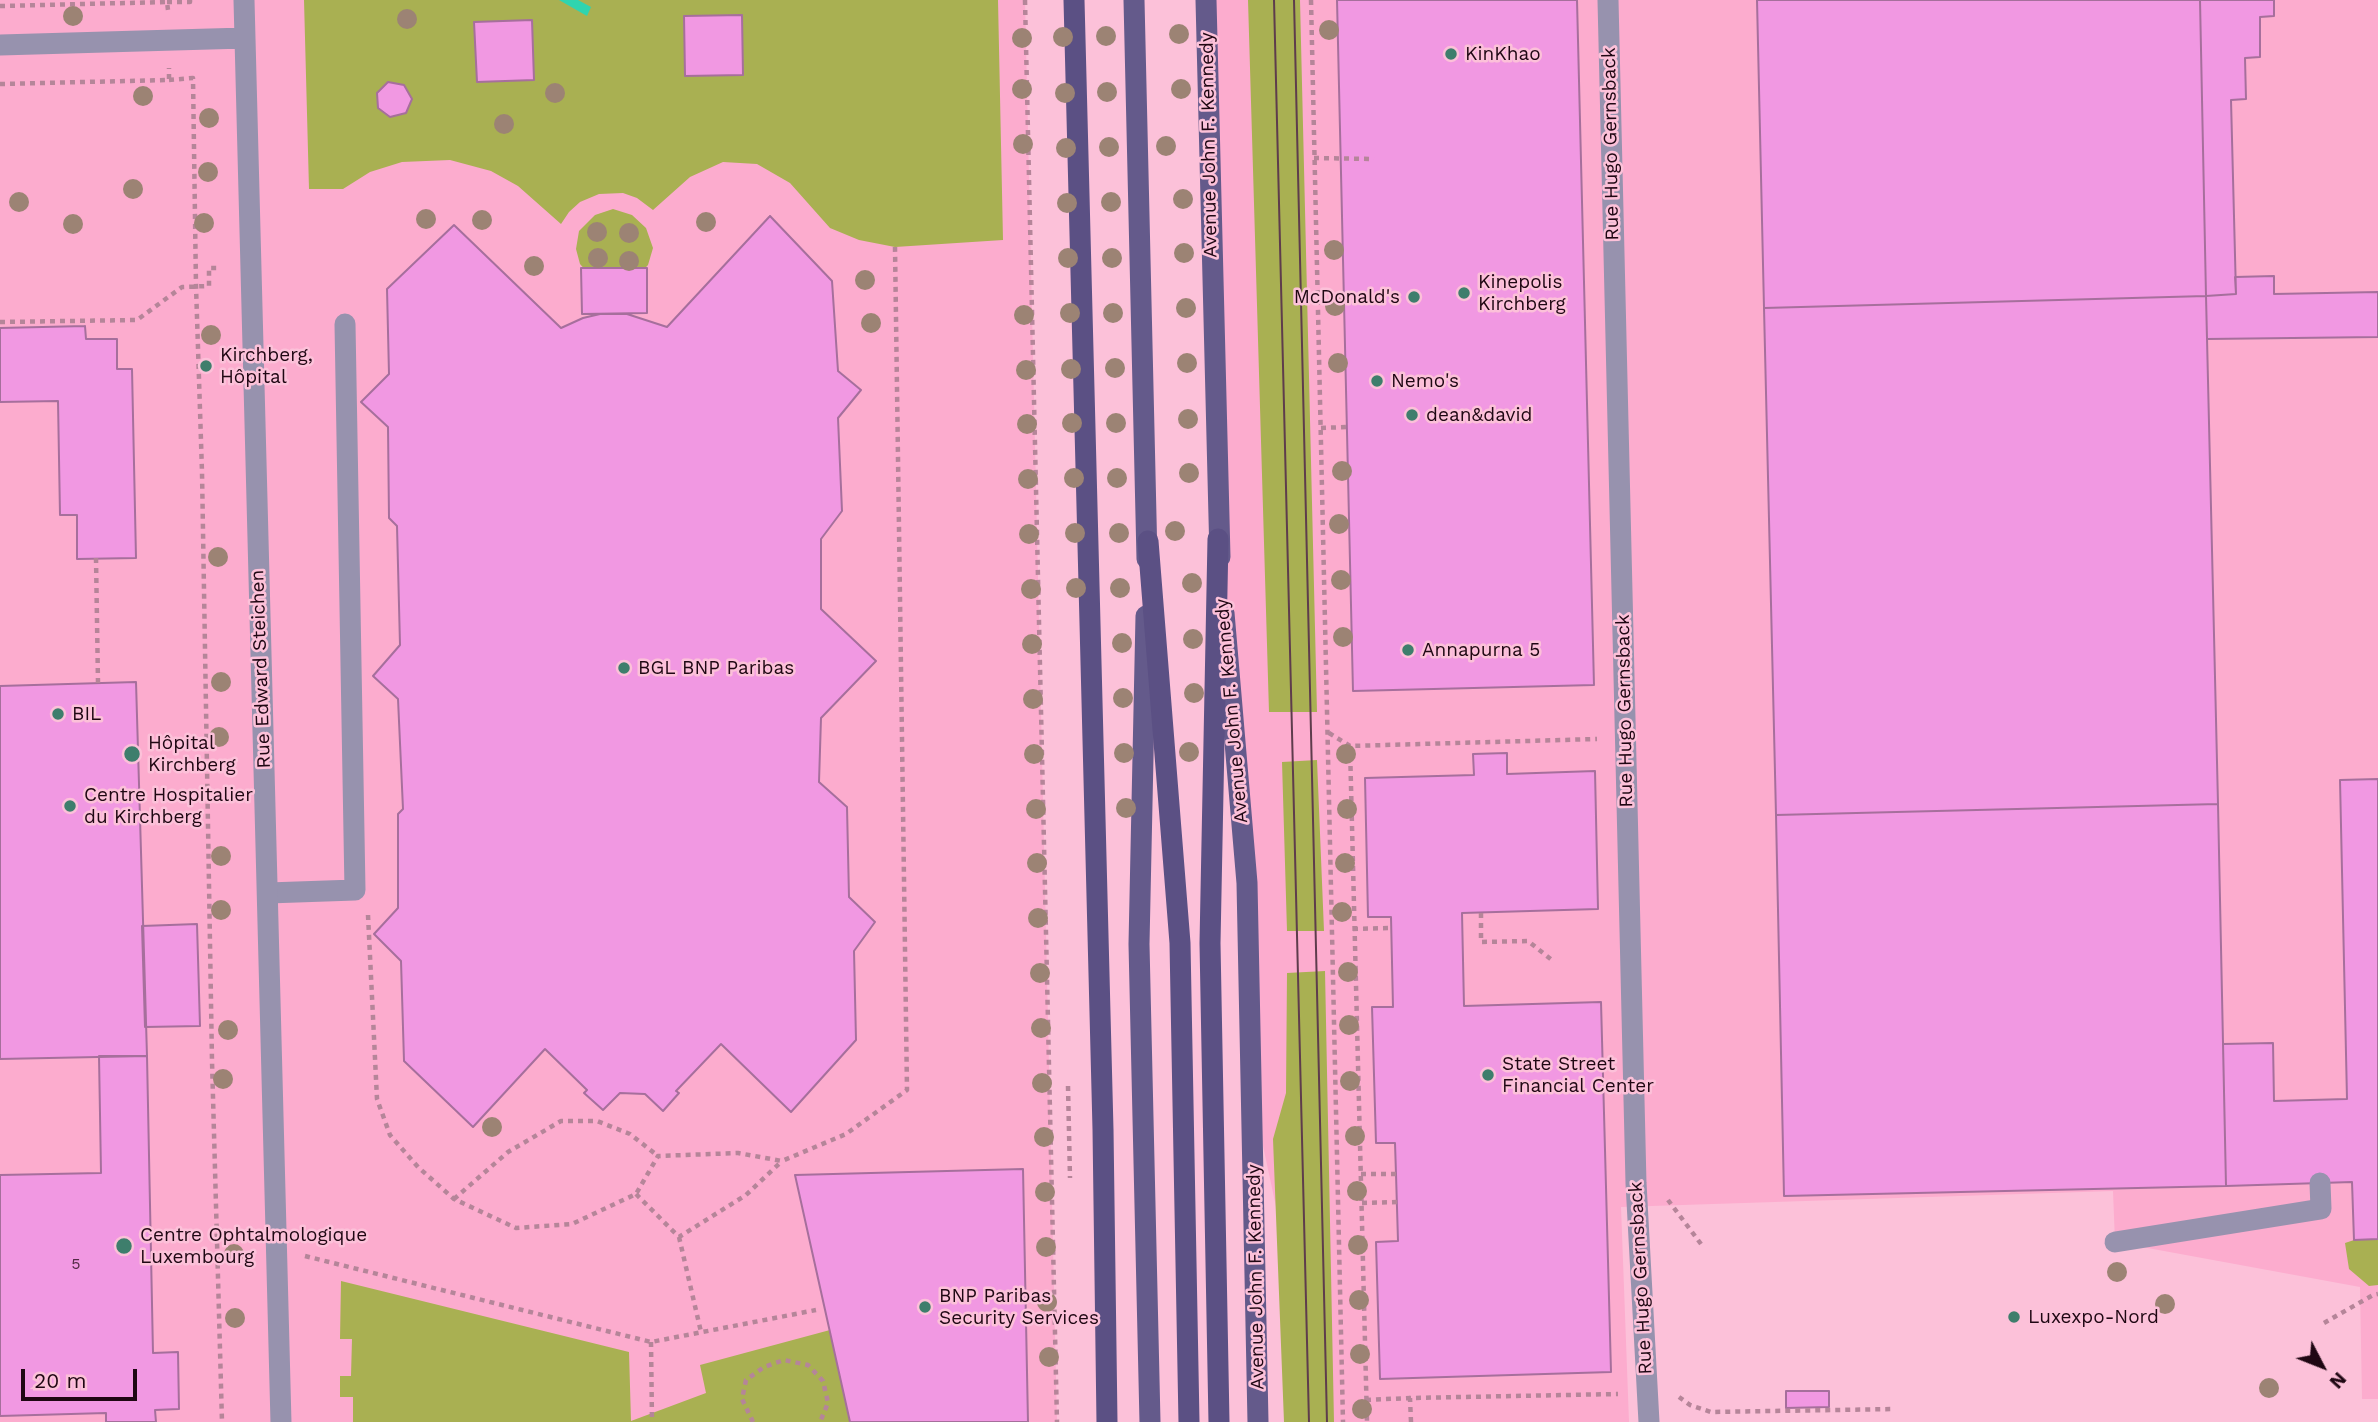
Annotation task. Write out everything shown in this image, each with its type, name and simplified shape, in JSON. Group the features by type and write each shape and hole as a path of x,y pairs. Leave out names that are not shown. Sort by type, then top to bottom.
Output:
{"highway":[{"path":"1074,0 1104,1129 1107,1422"},
{"path":"1218,539 1210,943 1219,1422"},
{"path":"1147,541 1180,943 1189,1422"}],"main road":[{"path":"1134,0 1147,541 1139,944 1150,1422"},
{"name":"Avenue John F. Kennedy","path":"1206,0 1218,539 1247,883 1258,1422"}],"street":[{"name":"Rue Edward Steichen","path":"244,0 281,1422"},
{"name":"Rue Hugo Gernsback","path":"1608,0 1636,1184 1649,1422"},
{"path":"0,45 245,38"},
{"path":"268,893 355,890 345,324"},
{"path":"2115,1242 2321,1209 2320,1183"}],"path":[{"path":"167,2 190,0"},
{"path":"1025,0 1057,1422"},
{"path":"1311,0 1343,1422"},
{"path":"169,80 193,78 196,286 203,485 212,1061 222,1422"},
{"path":"1314,158 1374,159"},
{"path":"679,1237 746,1195 782,1161 846,1134 907,1090 895,247"},
{"path":"0,322 137,320 182,288 209,286 209,268 251,269"},
{"path":"1321,428 1347,427"},
{"path":"96,558 98,683"},
{"path":"1329,732 1350,746 1578,739"},
{"path":"1350,746 1367,1422"},
{"path":"355,890 370,919 377,1099 390,1135 418,1167 454,1199 516,1228 572,1224 636,1194 658,1156"},
{"path":"1481,912 1481,942 1528,941 1553,961"},
{"path":"1353,929 1391,928"},
{"path":"454,1199 508,1152 561,1121 597,1121 630,1134 658,1156 738,1153 782,1161"},
{"path":"1361,1174 1396,1174"},
{"path":"636,1194 679,1237 701,1332"},
{"path":"1362,1203 1397,1202"},
{"path":"301,1255 651,1342 816,1310"},
{"path":"2324,1323 2378,1294"},
{"path":"651,1342 652,1422"},
{"path":"753,1422 742,1399 746,1380 764,1367 784,1360 808,1365 823,1381 828,1404 820,1422"},
{"path":"1366,1400 1619,1394"},
{"path":"1674,1394 1690,1405 1711,1412 1895,1409"},
{"path":"1410,1398 1411,1422"}],"shaded area":[{"path":"0,0 1025,0 1057,1422 0,1422"},
{"path":"304,0 998,0 1003,240 895,247 859,240 830,228 790,183 757,164 723,162 690,177 653,210 637,198 623,193 599,194 580,202 561,224 518,186 491,171 450,160 402,162 370,172 343,189 309,189"},
{"path":"559,0 578,0 591,7 587,16"},
{"path":"1206,0 2378,0 2378,1399 2362,1399 2360,1287 2115,1242 2113,1191 1621,1207 1629,1422 1322,1422 1253,1099 1218,539"},
{"path":"1248,0 1300,0 1317,712 1269,712"},
{"path":"613,209 632,215 646,228 653,248 648,265 632,282 594,280 580,264 576,249 579,231 595,215"},
{"path":"1317,760 1324,931 1287,931 1282,762"},
{"path":"1325,971 1334,1422 1284,1422 1273,1139 1286,1093 1287,973"},
{"path":"2378,1239 2378,1285 2369,1286 2349,1269 2345,1243"},
{"path":"341,1281 629,1352 631,1421 706,1393 700,1365 830,1330 850,1422 353,1422 353,1397 340,1397 340,1376 351,1376 352,1339 340,1339"}],"building":[{"name":"Kinepolis Kirchberg","path":"1337,0 1577,0 1594,685 1353,691"},
{"path":"1757,0 2200,0 2206,296 1764,308"},
{"path":"2200,0 2274,0 2274,16 2260,17 2260,57 2245,58 2246,99 2231,100 2236,294 2206,296"},
{"path":"742,15 743,75 685,76 684,16"},
{"path":"532,20 534,80 477,82 474,22"},
{"path":"388,82 404,85 412,99 406,113 390,117 378,108 377,93"},
{"name":"BGL BNP Paribas","path":"770,216 832,281 838,371 861,390 838,418 842,511 821,539 821,609 876,661 821,718 819,782 847,807 849,897 875,922 854,951 856,1040 791,1112 721,1044 676,1091 679,1093 663,1111 645,1094 620,1093 603,1110 584,1093 587,1090 545,1049 473,1127 404,1061 401,961 374,934 398,908 398,814 403,809 398,699 373,676 400,645 397,526 389,518 388,427 361,402 389,374 387,289 454,225 561,328 600,314 627,314 667,327"},
{"path":"581,268 647,268 647,313 582,314"},
{"path":"2274,276 2274,294 2378,292 2378,337 2207,339 2206,296 2236,294 2235,277"},
{"path":"2206,296 2218,804 1776,815 1764,308"},
{"path":"85,326 86,339 117,339 117,369 132,369 136,558 77,559 77,515 60,515 58,401 0,402 0,328"},
{"name":"Centre Hospitalier du Kirchberg","path":"136,682 147,1056 0,1059 0,686"},
{"name":"State Street Financial Center","path":"1507,753 1507,774 1595,771 1598,909 1462,913 1464,1006 1601,1002 1611,1372 1380,1379 1376,1242 1398,1241 1395,1143 1376,1143 1372,1007 1393,1007 1391,917 1368,917 1365,778 1474,775 1473,754"},
{"path":"2378,779 2378,1239 2354,1240 2352,1182 2226,1186 2223,1044 2273,1043 2274,1101 2347,1099 2340,780"},
{"path":"2218,804 2226,1186 1784,1196 1776,815"},
{"path":"197,924 200,1026 145,1027 142,926"},
{"path":"99,1056 147,1056 153,1353 178,1352 179,1409 155,1410 156,1422 106,1422 106,1413 0,1416 0,1175 101,1173"},
{"name":"BNP Paribas Security Services","path":"1023,1169 1028,1422 850,1422 795,1175"},
{"path":"1786,1391 1829,1391 1829,1407 1786,1408"}],"tram line":[{"path":"1274,0 1309,1422"},
{"path":"1294,0 1327,1422"}],"place":[{"name":"KinKhao","path":"1451,54"},
{"name":"Kinepolis Kirchberg","path":"1464,293"},
{"name":"McDonald's","path":"1414,297"},
{"name":"Kirchberg, Hôpital","path":"206,366"},
{"name":"Nemo's","path":"1377,381"},
{"name":"dean&david","path":"1412,415"},
{"name":"Annapurna 5","path":"1408,650"},
{"name":"BGL BNP Paribas","path":"624,668"},
{"name":"BIL","path":"58,714"},
{"name":"Hôpital Kirchberg","path":"132,754"},
{"name":"Centre Hospitalier du Kirchberg","path":"70,806"},
{"name":"State Street Financial Center","path":"1488,1075"},
{"name":"Centre Ophtalmologique Luxembourg","path":"124,1246"},
{"name":"BNP Paribas Security Services","path":"925,1307"},
{"name":"Luxexpo-Nord","path":"2014,1317"}]}
